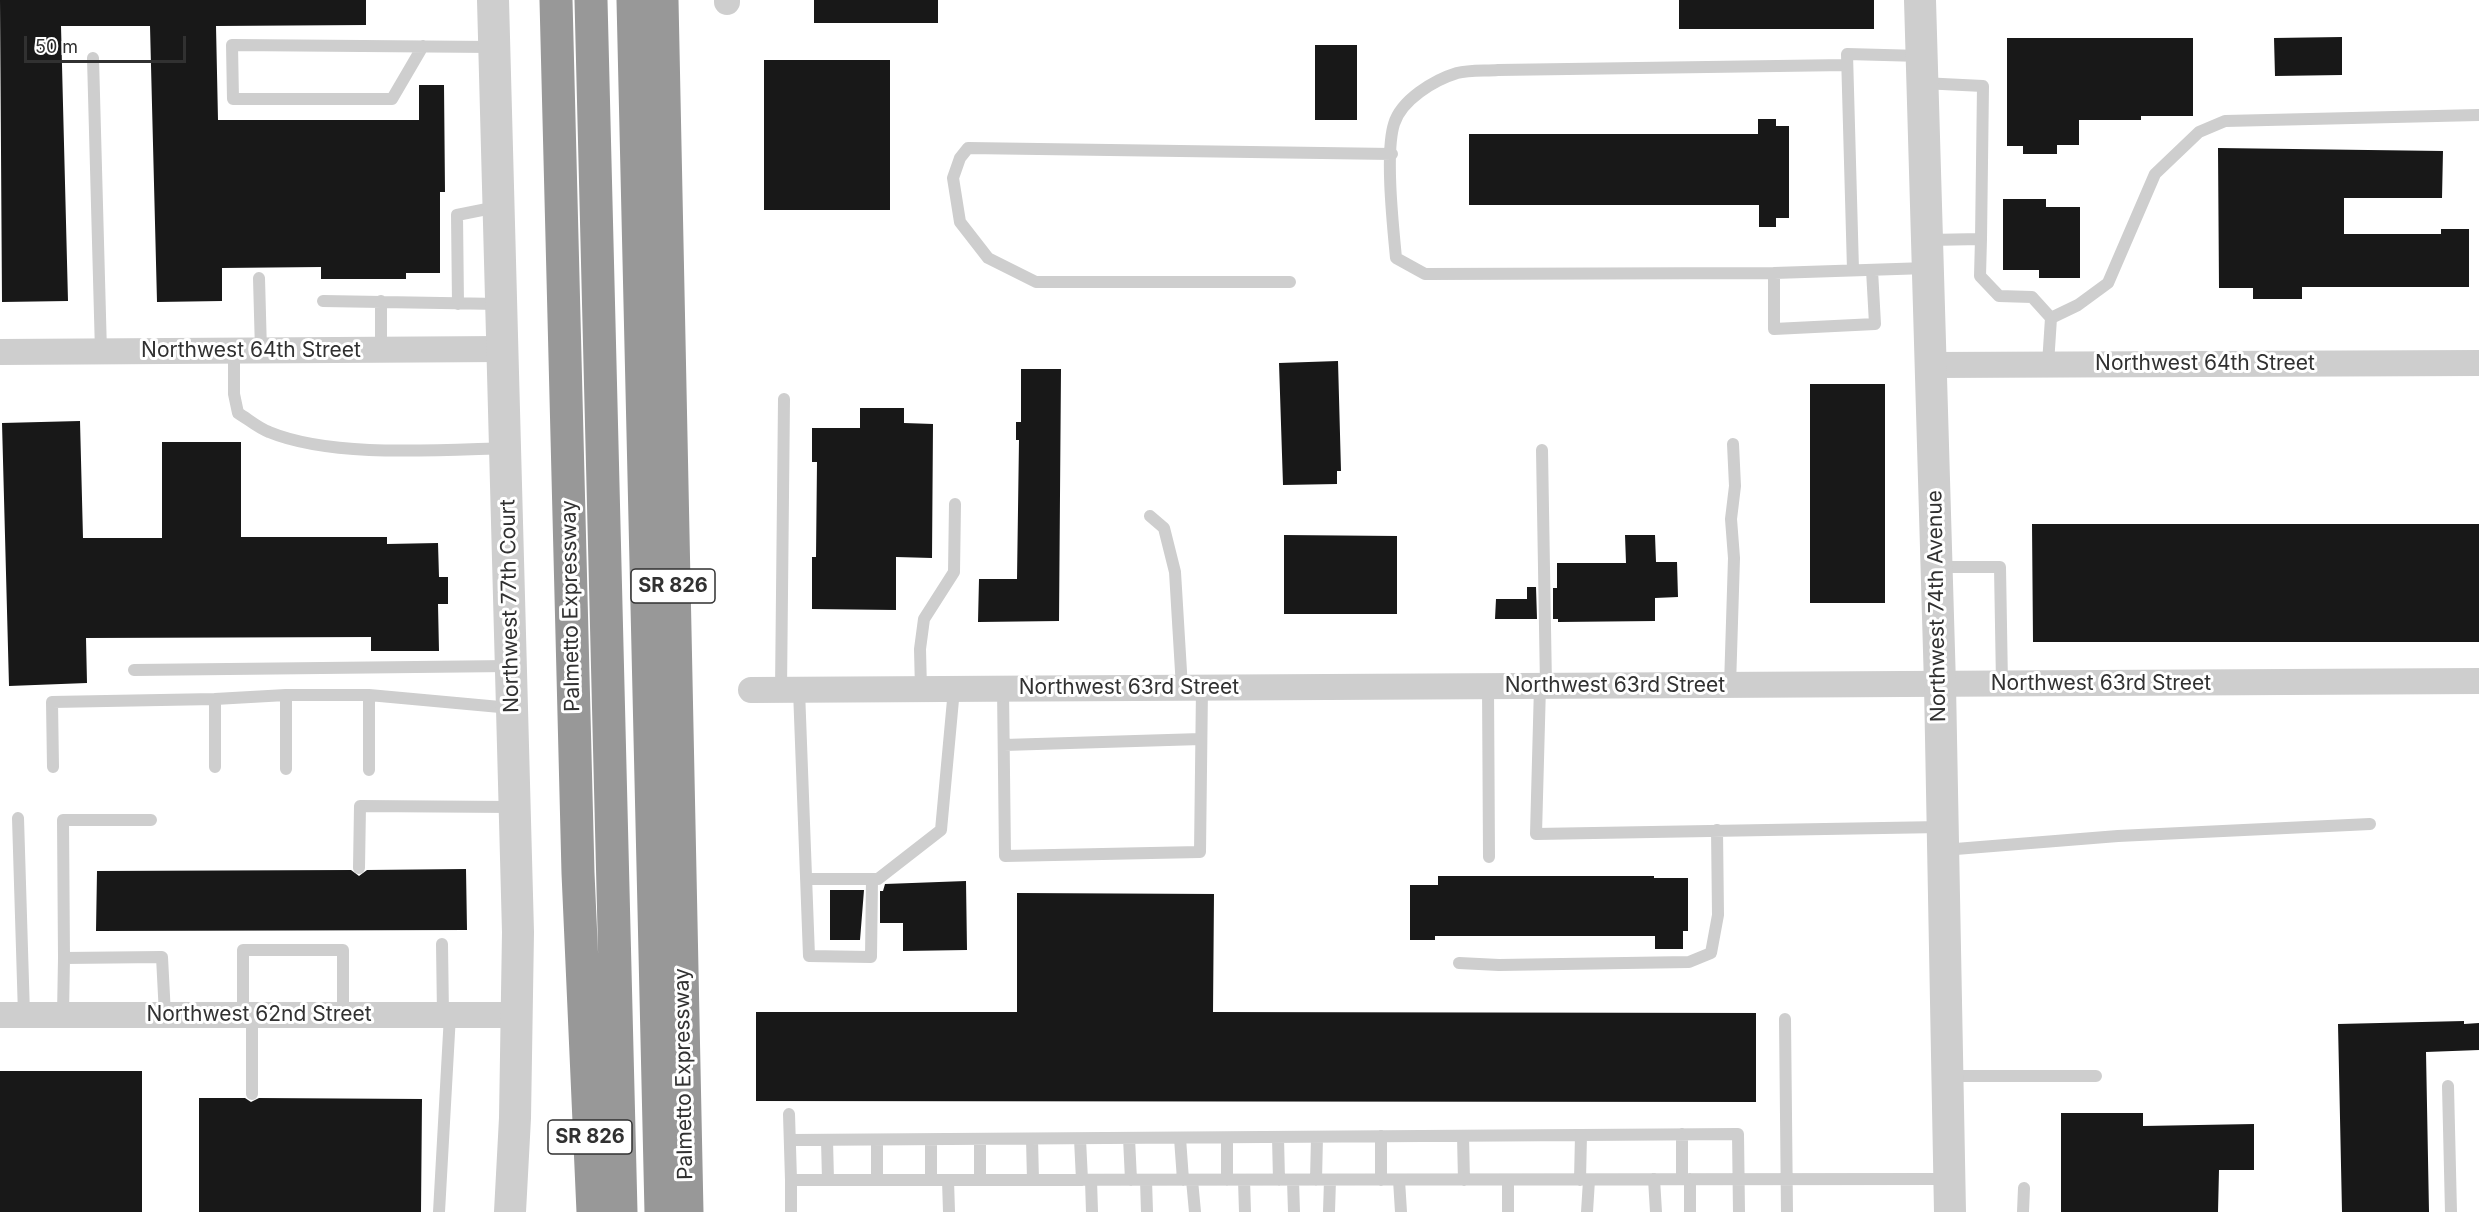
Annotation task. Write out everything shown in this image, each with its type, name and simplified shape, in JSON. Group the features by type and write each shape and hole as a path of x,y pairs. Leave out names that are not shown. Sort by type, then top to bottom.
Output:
{"highway":[{"name":"Palmetto Expressway","path":"556,0 578,873 593,1212"},
{"path":"591,0 621,1212"},
{"path":"633,0 661,1212"},
{"name":"Palmetto Expressway","path":"662,0 687,1212"},
{"path":"570,1212 586,1063"},
{"path":"687,1171 696,1212"}],"street":[{"name":"Northwest 77th Court","path":"493,0 497,207 506,448 517,1015 510,1212"},
{"name":"Northwest 74th Avenue","path":"1920,0 1940,685 1950,1212"},
{"name":"Northwest 64th Street","path":"0,352 503,349"},
{"name":"Northwest 64th Street","path":"1931,365 2479,363"},
{"name":"Northwest 63rd Street","path":"751,690 2479,681"},
{"name":"Northwest 62nd Street","path":"12,1015 517,1015"}],"lane":[{"path":"423,46 392,99 233,99 232,45 494,46"},
{"path":"1853,270 1847,54 1983,86 1980,276 1999,296 2032,297 2051,318 2048,364"},
{"path":"93,58 101,352"},
{"path":"1847,65 1498,70 1457,73 1433,84 1410,100 1394,123 1392,154 1396,258 1425,274 1774,273 1872,270 1981,239"},
{"path":"2051,318 2078,305 2108,283 2155,174 2199,132 2225,121 2479,115"},
{"path":"1290,282 1036,282 988,258 960,222 953,178 960,158 968,148 1392,154"},
{"path":"458,304 457,215 497,207"},
{"path":"1774,273 1774,329 1875,324 1872,270"},
{"path":"259,278 261,351"},
{"path":"323,301 501,304"},
{"path":"381,301 381,350"},
{"path":"234,351 234,394 238,413 268,432 326,447 443,450 506,448"},
{"path":"784,399 790,690 806,879 809,956 871,957 872,879"},
{"path":"1730,686 1734,558 1731,519 1735,486 1733,444"},
{"path":"1542,450 1543,686 1536,834 1717,830 1942,839 2118,836 2370,824"},
{"path":"921,690 920,649 924,619 954,572 955,504"},
{"path":"1003,689 1005,856 1200,852 1201,739 1175,572 1164,528 1150,516"},
{"path":"1936,567 2000,567 2002,684"},
{"path":"134,670 511,666"},
{"path":"1488,686 1489,858"},
{"path":"806,879 878,879 941,830 954,689"},
{"path":"53,767 52,702 215,699 286,695 369,695 512,708"},
{"path":"286,695 286,769"},
{"path":"369,695 369,770"},
{"path":"215,699 215,767"},
{"path":"1004,745 1201,739"},
{"path":"359,868 360,806 514,807"},
{"path":"12,1015 18,818"},
{"path":"63,1015 63,820 151,820"},
{"path":"1459,963 1498,965 1689,962 1703,958 1711,953 1718,915 1717,830"},
{"path":"439,1212 446,1015 442,944"},
{"path":"252,1094 243,951 342,950 343,1015"},
{"path":"64,958 162,957 165,1015"},
{"path":"1785,1019 1788,1212"},
{"path":"1947,1076 2096,1076"},
{"path":"2448,1086 2451,1212"},
{"path":"789,1114 791,1212"},
{"path":"1682,1134 1690,1212"},
{"path":"790,1140 1738,1134 1739,1212"},
{"path":"1581,1135 1587,1212"},
{"path":"1381,1136 1381,1180"},
{"path":"1463,1136 1464,1180"},
{"path":"1278,1137 1279,1180"},
{"path":"1316,1180 1317,1137"},
{"path":"1129,1138 1131,1180"},
{"path":"1180,1138 1196,1212"},
{"path":"1227,1138 1227,1180"},
{"path":"980,1139 980,1180"},
{"path":"1032,1139 1033,1180"},
{"path":"1080,1139 1092,1212"},
{"path":"827,1140 828,1180"},
{"path":"877,1140 877,1180"},
{"path":"931,1140 931,1180"},
{"path":"1654,1179 1656,1212"},
{"path":"791,1180 1949,1179"},
{"path":"948,1180 949,1212"},
{"path":"1146,1180 1147,1212"},
{"path":"1244,1180 1245,1212"},
{"path":"1293,1180 1294,1212"},
{"path":"1329,1212 1330,1180"},
{"path":"1399,1180 1401,1212"},
{"path":"1508,1180 1508,1212"},
{"path":"2024,1188 2024,1212"}],"building":[{"path":"0,0 366,0 366,25 216,26 218,120 419,120 419,85 444,85 445,192 440,192 440,273 406,273 406,279 321,279 321,267 222,268 222,301 157,302 150,26 61,26 68,301 2,302"},
{"path":"814,0 938,0 938,23 814,23"},
{"path":"1679,0 1874,0 1874,29 1679,29"},
{"path":"2342,37 2342,75 2275,76 2274,38"},
{"path":"2007,38 2193,38 2193,116 2141,116 2141,120 2079,120 2079,145 2057,145 2057,154 2023,154 2023,146 2007,146"},
{"path":"1315,45 1357,45 1357,120 1315,120"},
{"path":"764,60 890,60 890,210 764,210"},
{"path":"1758,119 1776,119 1776,126 1789,126 1789,218 1776,218 1776,227 1759,227 1759,205 1469,205 1469,134 1758,134"},
{"path":"2218,148 2443,151 2442,198 2344,198 2344,234 2441,234 2441,229 2469,229 2469,287 2302,287 2302,299 2253,299 2253,288 2219,288"},
{"path":"2003,199 2046,199 2046,207 2080,207 2080,278 2039,278 2039,270 2003,270"},
{"path":"1338,361 1341,471 1337,471 1337,484 1283,485 1279,363"},
{"path":"1021,369 1061,369 1059,621 978,622 979,579 1017,579 1019,440 1016,440 1016,422 1021,422"},
{"path":"1810,384 1885,384 1885,603 1810,603"},
{"path":"860,408 904,408 904,423 933,424 932,558 896,557 896,610 812,609 812,557 816,557 817,462 812,462 812,428 860,428"},
{"path":"80,421 83,538 162,538 162,442 241,442 241,537 387,537 387,544 438,543 439,577 448,577 448,604 438,604 439,651 371,651 371,637 86,638 87,683 9,686 2,423"},
{"path":"2032,524 2479,524 2479,642 2033,642"},
{"path":"1284,535 1397,536 1397,614 1284,614"},
{"path":"1625,535 1655,535 1656,562 1677,562 1678,597 1655,598 1655,621 1558,622 1558,619 1553,619 1553,588 1557,588 1557,563 1626,563"},
{"path":"1527,587 1536,587 1537,619 1495,619 1496,599 1527,599"},
{"path":"466,869 467,930 96,931 97,871 351,870 359,876 367,870"},
{"path":"1438,876 1688,878 1688,931 1683,931 1683,949 1655,949 1655,936 1435,936 1435,940 1410,940 1410,885 1438,885"},
{"path":"966,881 967,950 903,951 903,923 880,923 880,891 883,891 885,884"},
{"path":"830,890 864,890 860,940 830,940"},
{"path":"1017,893 1214,894 1213,1012 1756,1013 1756,1102 756,1101 756,1012 1017,1012"},
{"path":"2464,1021 2464,1024 2479,1023 2479,1050 2426,1052 2429,1212 2342,1212 2338,1024"},
{"path":"0,1071 142,1071 142,1212 0,1212"},
{"path":"199,1098 245,1098 251,1102 259,1098 422,1099 421,1212 199,1212"},
{"path":"2061,1113 2143,1113 2143,1126 2254,1124 2254,1170 2219,1170 2218,1212 2061,1212"}]}
